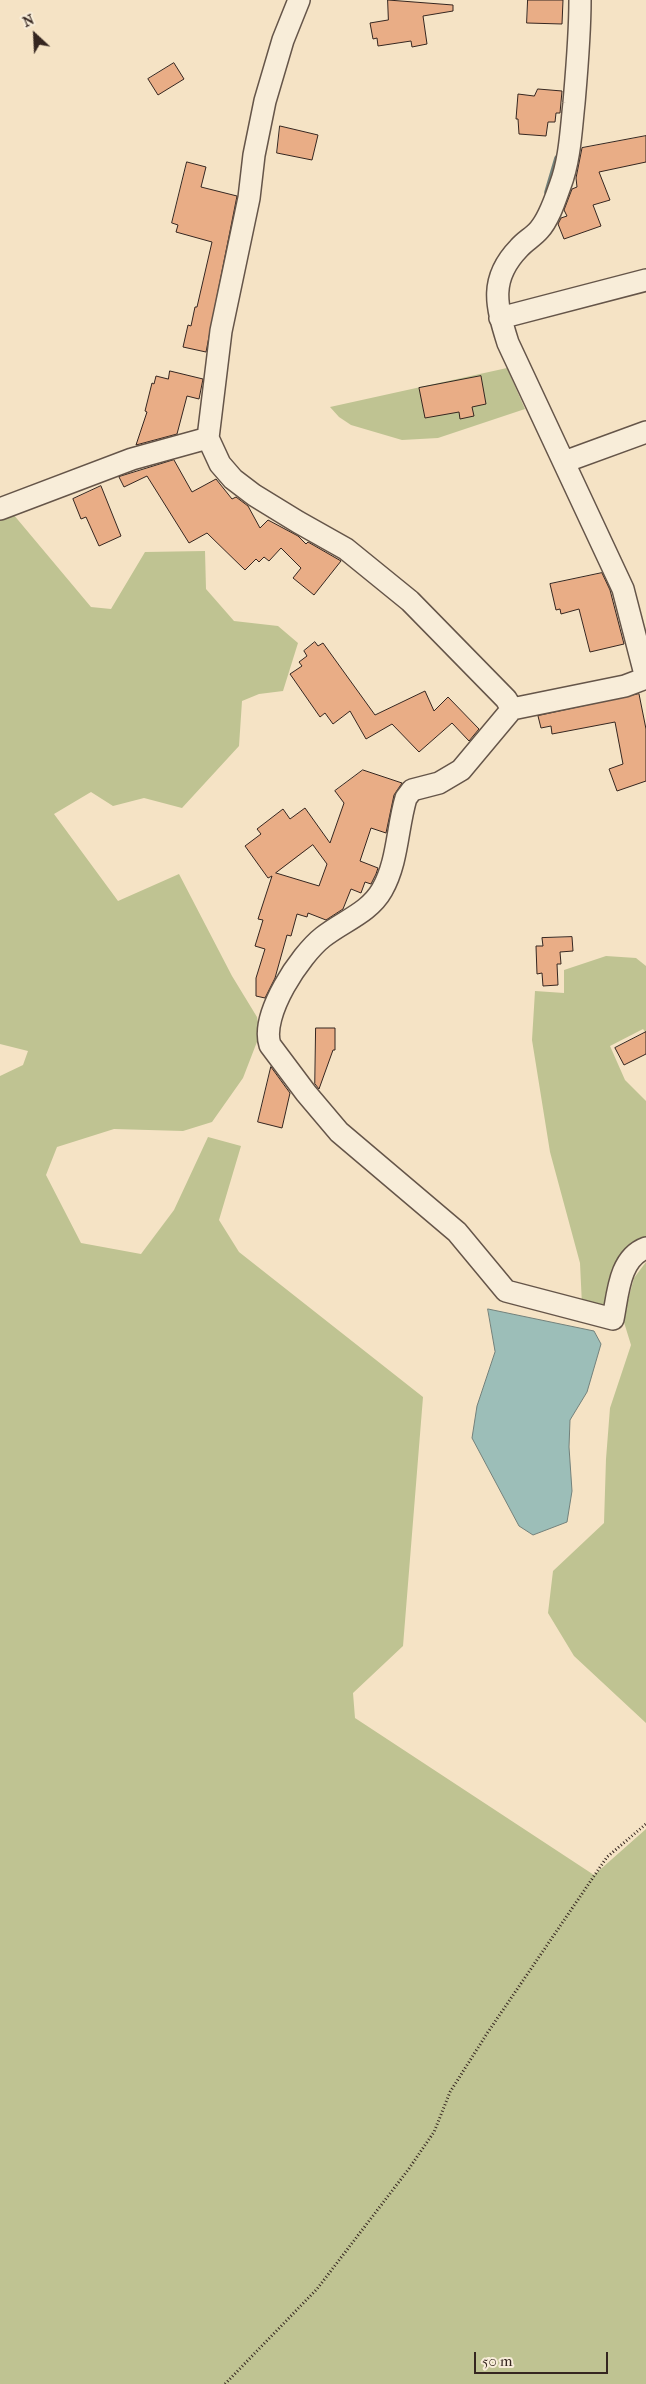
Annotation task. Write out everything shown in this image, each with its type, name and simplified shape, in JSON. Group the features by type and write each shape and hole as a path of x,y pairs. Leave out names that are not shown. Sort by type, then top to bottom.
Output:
{"street":[{"path":"299,0 283,40 256,146 249,198 221,331 208,438 220,464 233,479 290,518 333,540 410,601 506,699 512,709"},
{"path":"580,0 580,35 571,136 561,184 546,220 539,230 514,254 500,276 497,288 500,318 508,343 623,588 646,678 625,686 512,709 461,770 439,783 412,790 406,798 392,865 382,890 370,906 324,936 310,949 279,996 268,1024 267,1036 270,1045 306,1093 339,1132 451,1226 506,1291 613,1319 624,1266 640,1250 646,1248"},
{"path":"500,318 646,280"},
{"path":"564,462 646,432"},
{"path":"0,509 132,459 208,438"}],"path":[{"path":"225,2384 317,2289 408,2170 434,2132 450,2092 488,2032 607,1857 646,1824"}],"green space":[{"path":"507,368 525,409 438,438 402,440 351,425 339,417 330,407"},
{"path":"13,514 91,607 111,609 145,552 205,551 206,589 234,621 278,626 298,643 283,691 259,694 242,701 239,746 182,808 144,798 113,806 91,792 54,814 118,901 179,874 232,976 257,1017 260,1034 243,1078 212,1122 183,1131 114,1129 57,1147 46,1175 81,1243 141,1254 174,1210 208,1137 241,1146 219,1220 239,1252 423,1397 403,1646 353,1693 355,1718 594,1875 646,1829 646,2384 0,2384 0,1076 23,1065 28,1051 0,1044 0,519"},
{"path":"606,956 636,958 646,966 646,1033 643,1029 610,1046 625,1080 646,1101 646,1240 606,1310 582,1305 580,1263 550,1152 532,1040 535,991 564,993 564,970"},
{"path":"646,1262 646,1723 574,1656 548,1613 553,1571 604,1523 610,1408 631,1345 623,1319 634,1278"}],"water":[{"path":"488,1309 594,1331 601,1344 587,1392 570,1420 569,1447 572,1491 567,1522 533,1535 519,1526 472,1438 477,1406 495,1352"}],"building":[{"path":"388,0 453,5 453,11 423,16 427,44 412,47 411,41 378,46 377,38 373,39 370,23 388,20"},
{"path":"528,0 563,0 562,24 527,23"},
{"path":"174,63 184,79 158,95 148,79"},
{"path":"538,89 562,91 560,113 556,113 555,122 548,122 546,136 519,134 518,119 516,119 518,94 534,96"},
{"path":"280,126 318,135 312,160 277,153"},
{"path":"646,136 646,162 599,172 610,200 593,205 601,226 564,239 558,224 561,218 567,216 564,210 572,189 577,187 576,178 582,148"},
{"path":"187,162 206,167 201,187 237,196 206,352 183,347 188,325 191,326 195,307 197,307 212,242 176,232 178,225 172,223"},
{"path":"170,371 203,379 199,399 187,396 177,434 136,445 147,412 145,411 152,383 154,384 156,376 168,379"},
{"path":"481,376 486,404 472,407 474,416 460,419 459,412 425,418 419,388"},
{"path":"174,460 192,492 216,479 232,499 236,497 248,506 260,528 268,520 298,536 306,544 308,542 341,561 314,595 293,578 301,568 281,548 269,561 264,557 259,562 256,559 245,570 207,533 189,543 147,476 124,487 119,477"},
{"path":"101,486 121,536 99,546 86,517 81,519 73,499"},
{"path":"602,573 610,590 624,644 590,652 579,609 561,614 560,609 556,610 550,584"},
{"path":"315,642 318,646 323,643 375,715 425,691 434,711 448,697 479,729 469,741 452,723 419,752 392,724 366,739 350,711 333,724 325,713 320,717 290,674 302,666 299,662 307,656 304,651"},
{"path":"639,694 646,729 646,781 617,791 609,769 623,764 615,722 552,734 551,726 541,728 538,716"},
{"path":"363,770 402,783 394,795 386,833 371,828 360,861 378,868 376,874 371,884 365,882 361,893 351,889 343,909 326,920 308,913 307,917 297,914 291,936 287,935 275,978 265,998 256,996 256,978 265,949 255,946 263,920 258,919 272,876 268,878 245,846 261,834 257,829 283,809 290,819 305,808 330,843 344,803 335,791","holes":["313,845 327,864 319,886 276,873"]},
{"path":"572,937 573,951 560,952 561,964 557,964 558,985 543,986 542,973 537,974 536,946 543,946 542,938"},
{"path":"316,1028 335,1028 335,1050 333,1050 319,1089 315,1084"},
{"path":"646,1032 646,1054 624,1065 615,1048"},
{"path":"271,1067 290,1093 282,1128 258,1122"}],"waterway":[{"path":"547,192 557,158"}]}
